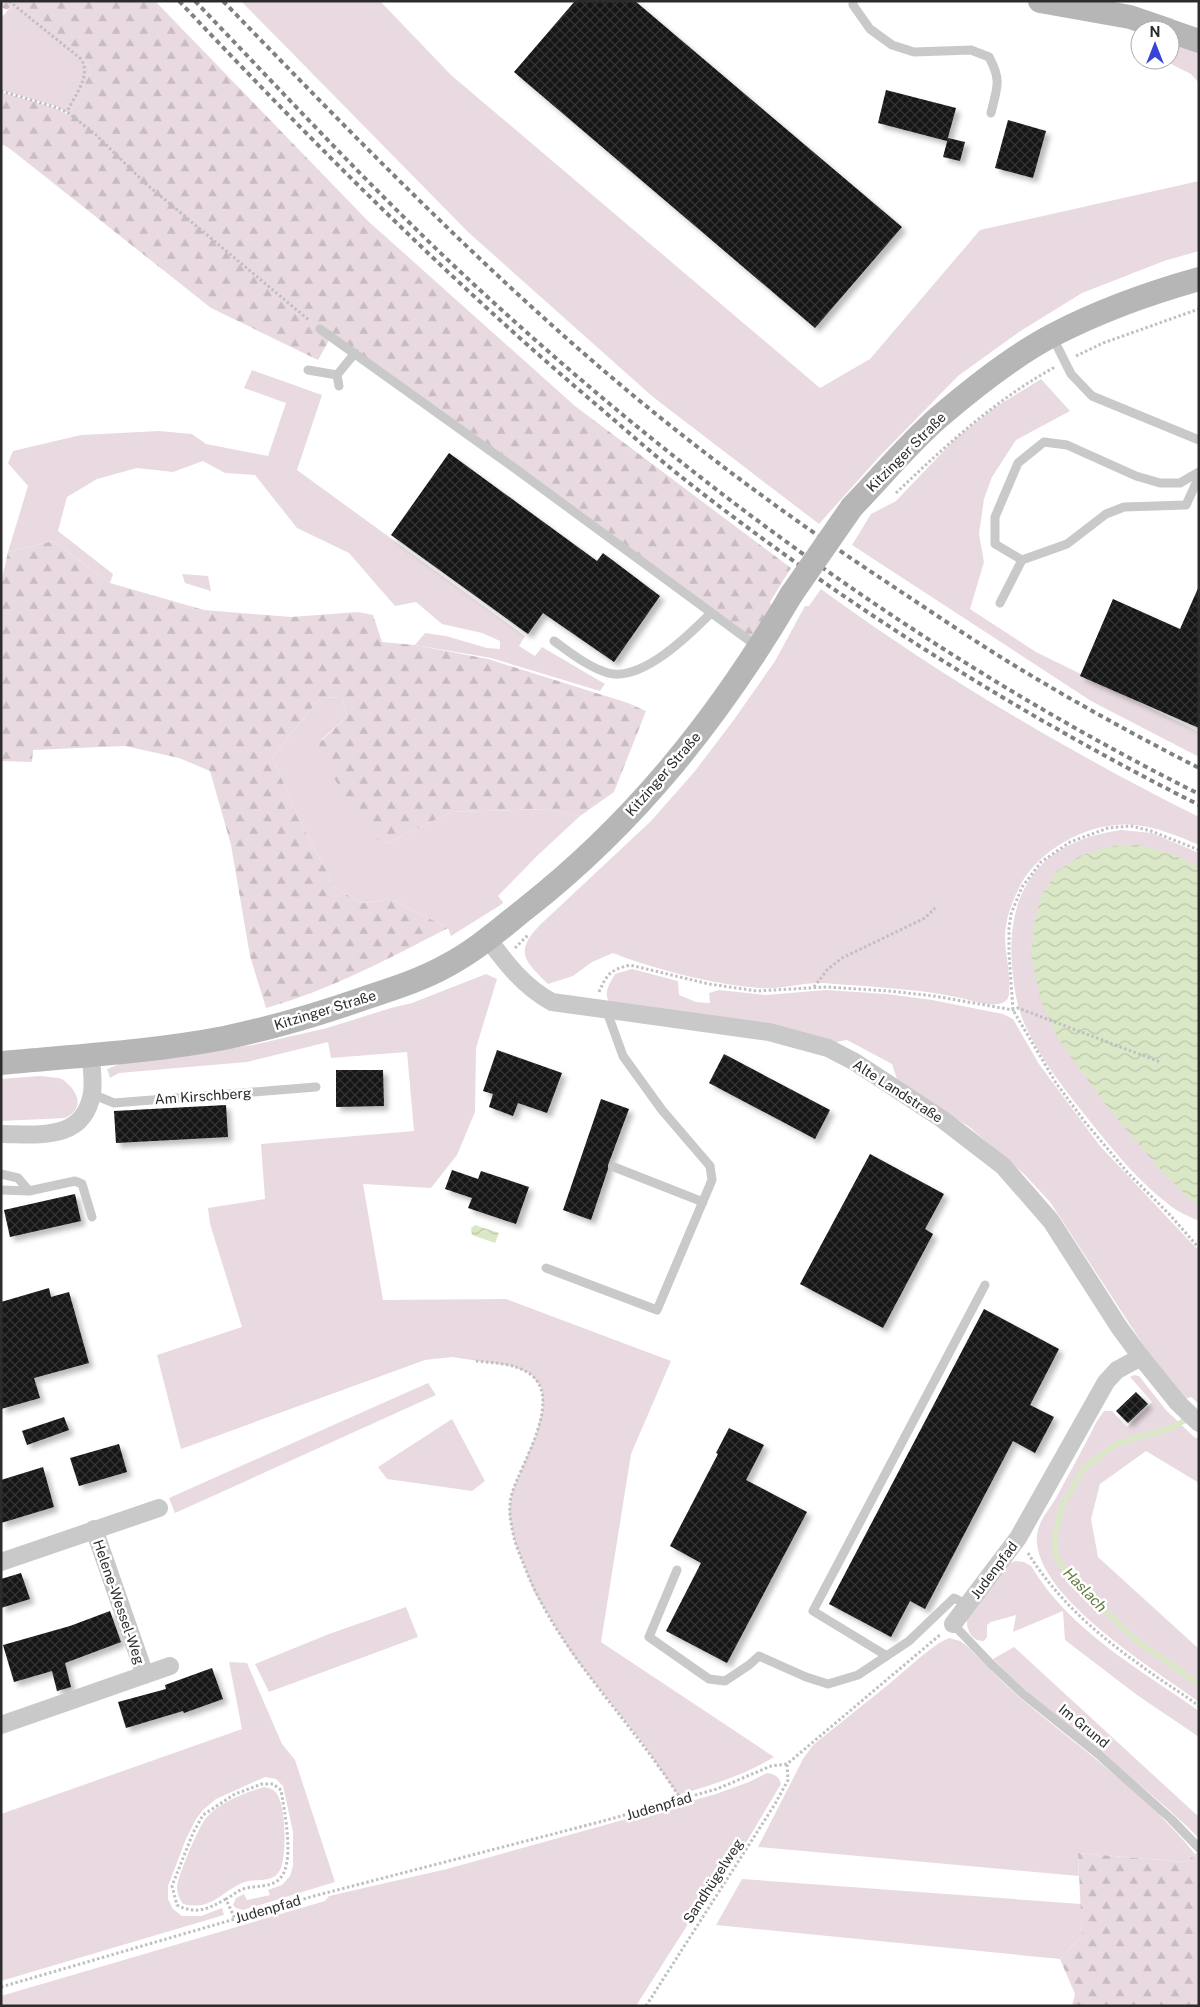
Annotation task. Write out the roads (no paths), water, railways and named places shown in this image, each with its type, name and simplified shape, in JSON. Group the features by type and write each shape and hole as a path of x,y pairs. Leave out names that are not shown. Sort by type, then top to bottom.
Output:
{"street":[{"path":"1040,1 1139,20"},
{"path":"1180,34 1199,41"},
{"name":"Kitzinger Straße","path":"1,1063 224,1038 290,1022 394,988 445,966 464,955 488,939 573,870 646,798 683,755 760,649 791,595 852,507 939,417 1005,365 1052,336 1123,304 1199,280"},
{"name":"Alte Landstraße","path":"488,939 511,969 539,995 552,1002 769,1032 828,1048 855,1062 942,1119 1003,1166 1051,1221 1119,1327 1178,1403 1199,1423"},
{"path":"1,1134 54,1134 73,1128 85,1113 92,1094 91,1054"},
{"name":"Judenpfad","path":"953,1624 1018,1538 1106,1382 1117,1370 1141,1357"},
{"path":"1,1562 159,1508"},
{"name":"Helene-Wessel-Weg","path":"94,1529 145,1675"},
{"name":"Helene-Wessel-Weg","path":"1,1725 170,1666"}],"lane":[{"path":"853,1 852,5 870,29 892,45 914,52 971,50 989,57 998,73 991,113"},
{"path":"320,329 506,461 760,649"},
{"path":"1052,336 1063,362 1071,374 1092,396 1199,440"},
{"path":"337,375 355,354"},
{"path":"308,370 337,375"},
{"path":"337,375 339,386"},
{"path":"1022,560 995,544 995,517 1018,463 1044,442 1067,446 1136,476 1160,483 1180,483 1199,472"},
{"path":"1000,604 1022,560 1067,544 1106,514 1124,507 1186,505 1199,477"},
{"path":"554,642 582,661 608,673 626,674 647,665 684,640 712,613"},
{"path":"546,1268 656,1310 712,1180 710,1166 662,1110 623,1056 601,1008"},
{"name":"Am Kirschberg","path":"92,1094 114,1103 316,1088"},
{"path":"614,1167 703,1202"},
{"path":"1,1174 18,1178 29,1190"},
{"path":"1,1190 29,1190 75,1181 82,1184 92,1217"},
{"path":"887,1656 813,1611 985,1285"},
{"path":"677,1570 648,1637 709,1678 725,1681 759,1656 806,1677 828,1684 858,1675 909,1641 954,1598 968,1605"},
{"name":"Im Grund","path":"953,1624 1023,1694 1098,1754 1171,1819 1199,1848"}],"water":[{"path":"1140,845 1172,854 1199,867 1199,1208 1160,1169 1111,1112 1059,1040 1041,1001 1031,955 1035,919 1042,895 1057,871 1082,855 1113,846"},
{"path":"475,1225 499,1233 495,1243 472,1235 471,1228"}],"waterway":[{"name":"Haslach","path":"1190,1418 1170,1428 1116,1444 1083,1469 1061,1508 1054,1539 1057,1558 1068,1576 1138,1642 1199,1684"}],"railway":[{"path":"179,1 331,159 436,261 544,359 684,479 806,570 933,655 1065,733 1199,805"},
{"path":"195,1 407,221 481,291 647,435 822,568 913,629 1007,688 1102,743 1199,794"},
{"path":"223,1 360,141 499,277 596,364 668,424 819,536 979,643 1078,703 1199,768"}]}
